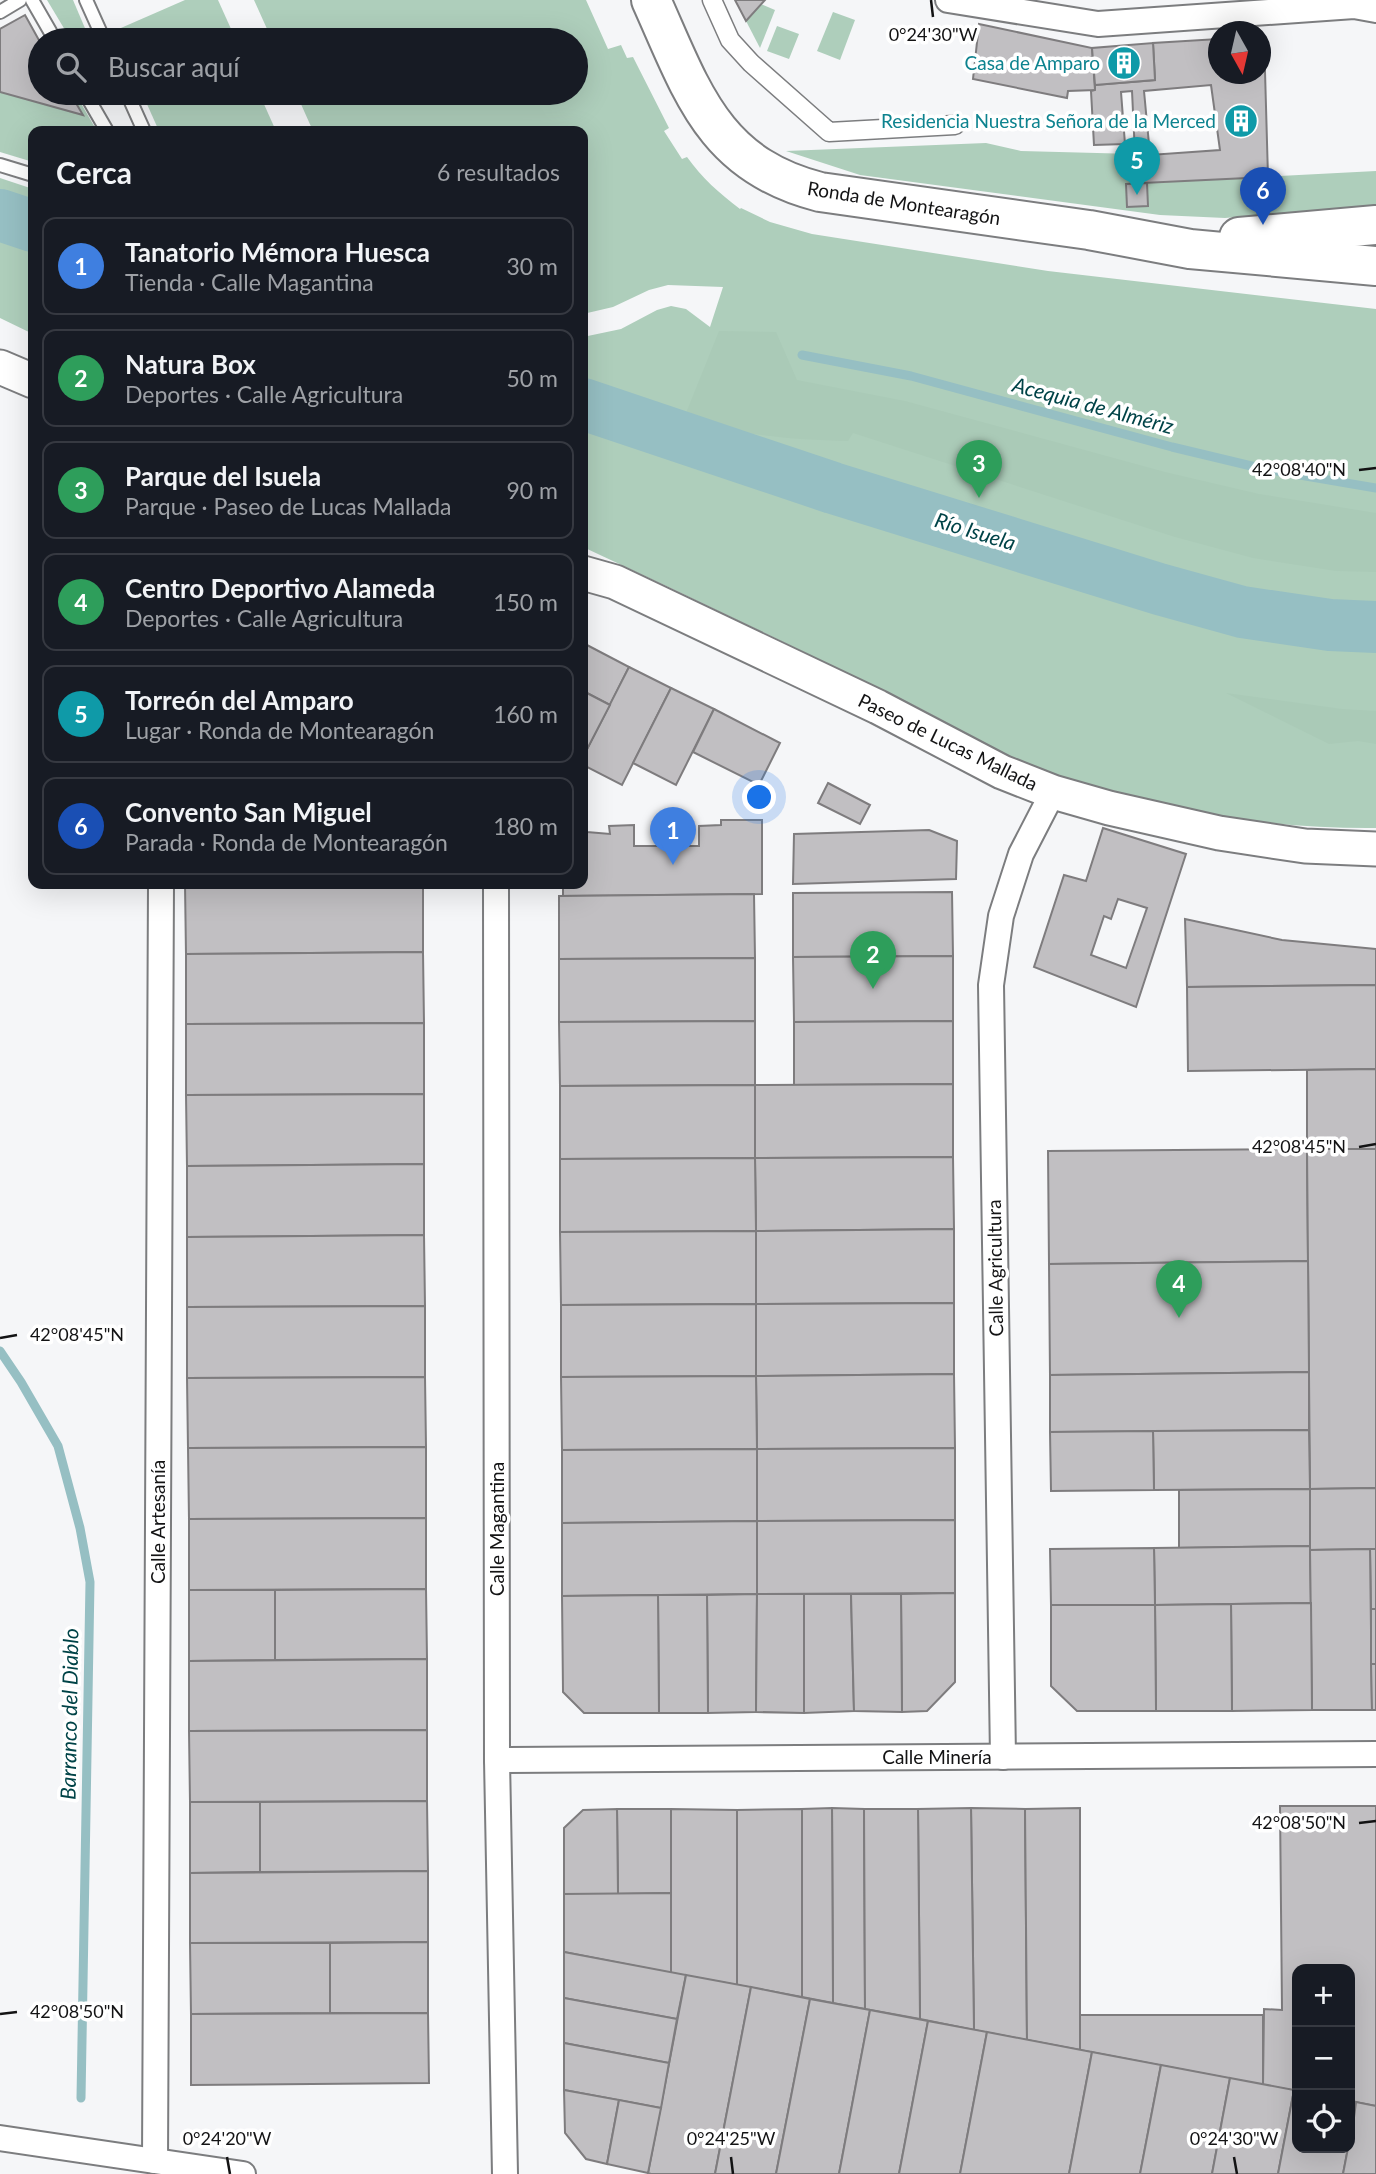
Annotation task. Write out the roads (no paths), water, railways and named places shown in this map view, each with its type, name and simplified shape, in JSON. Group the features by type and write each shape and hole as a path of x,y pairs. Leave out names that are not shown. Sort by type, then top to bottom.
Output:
{"main road":[{"name":"Ronda de Montearagón","path":"651,0 706,116 728,143 755,166 786,182 820,192 1089,230 1190,249 1376,266"},
{"name":"Ronda de Montearagón","path":"1089,230 1191,238 1376,225"},
{"path":"0,367 28,379"},
{"name":"Paseo de Lucas Mallada","path":"588,574 615,582 878,707 1002,772 1053,792 1206,830 1305,846 1376,849"}],"street":[{"path":"712,0 730,40 830,132 955,125"},
{"path":"948,0 1052,9 1098,24 1354,6 1376,10"},
{"name":"Calle Agricultura","path":"1003,1757 991,985 1001,916 1021,854 1053,792"},
{"path":"1305,846 1376,863"},
{"name":"Calle Artesanía","path":"155,2161 161,889"},
{"name":"Calle Magantina","path":"496,889 498,1760 505,2174"},
{"name":"Calle Minería","path":"498,1760 1376,1754"},
{"path":"0,2138 243,2174"}],"lane":[{"path":"0,12 20,0"},
{"path":"32,0 48,28"},
{"path":"86,0 99,28"},
{"path":"92,105 104,126"},
{"path":"133,105 143,126"},
{"path":"0,165 28,173"}],"waterway":[{"name":"Río Isuela","path":"0,215 28,224"},
{"name":"Acequia de Almériz","path":"802,355 911,376 1172,447 1264,469 1376,488"},
{"name":"Río Isuela","path":"588,406 833,488 1159,589 1242,612 1330,625 1376,627"},
{"name":"Barranco del Diablo","path":"0,1351 58,1446 80,1528 90,1582 81,2098"}],"place":[{"name":"Casa de Amparo","path":"1124,63"},
{"name":"Residencia Nuestra Señora de la Merced","path":"1241,121"},
{"name":"Torreón del Amparo","path":"1137,195"},
{"name":"Convento San Miguel","path":"1263,225"},
{"name":"Parque del Isuela","path":"979,498"},
{"name":"Tanatorio Mémora Huesca","path":"673,865"},
{"name":"Natura Box","path":"873,989"},
{"name":"Centro Deportivo Alameda","path":"1179,1318"}]}
